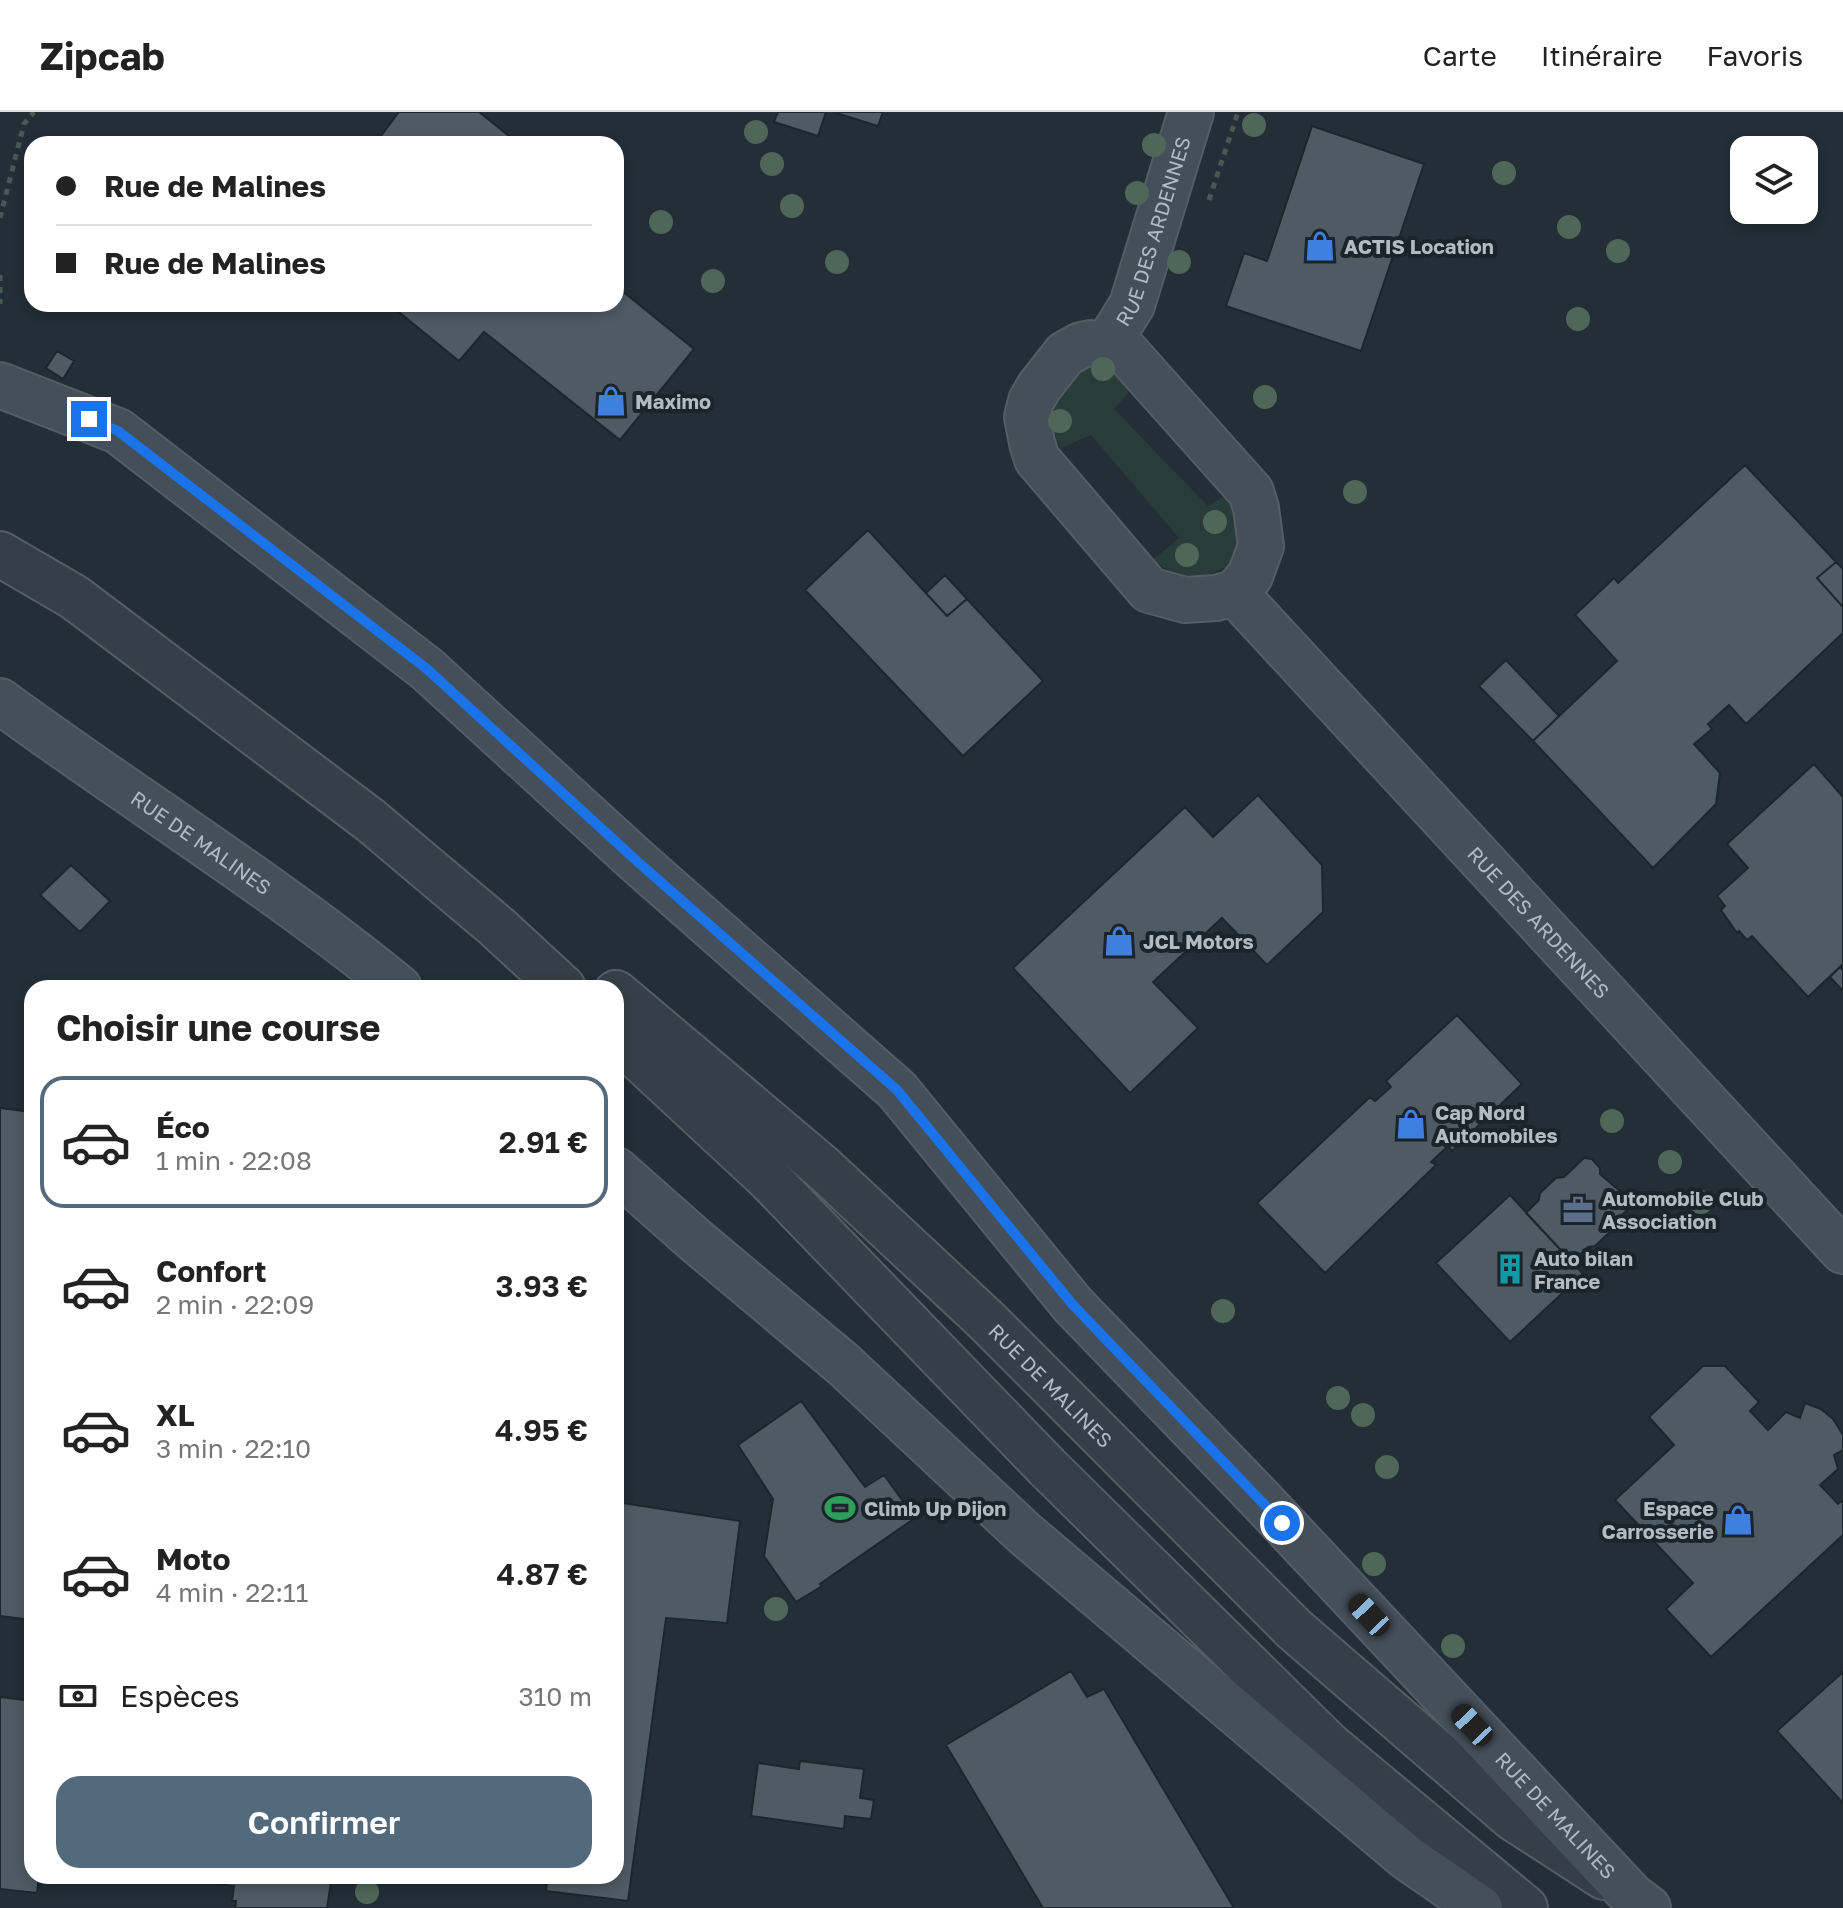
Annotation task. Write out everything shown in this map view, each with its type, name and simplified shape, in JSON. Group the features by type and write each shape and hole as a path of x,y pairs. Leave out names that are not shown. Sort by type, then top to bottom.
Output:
{"main road":[{"name":"RUE DES ARDENNES","path":"1107,345 1132,305 1191,112"},
{"name":"RUE DES ARDENNES","path":"1081,345 1107,345 1126,352 1251,492 1261,546 1250,576 1235,593 1185,600 1149,590 1037,459 1027,417 1039,387 1065,354 1081,345"},
{"name":"RUE DE MALINES","path":"0,385 118,431 427,669 638,862 897,1090 1073,1305 1640,1902"},
{"name":"RUE DES ARDENNES","path":"1235,593 1843,1251"},
{"name":"RUE DE MALINES","path":"0,701 210,846 339,939 389,980"},
{"path":"624,1177 843,1364 1024,1533 1406,1857 1480,1908"}],"street":[{"path":"0,554 74,597 370,820 497,927 554,980"},
{"path":"370,820 538,928 600,980"},
{"name":"RUE DE MALINES","path":"624,1000 822,1167 987,1321 1294,1629 1513,1818 1640,1902"},
{"path":"624,1044 769,1179 1047,1467 1329,1745 1525,1908"}],"path":[{"path":"0,218 24,124 34,112"},
{"path":"0,275 0,304"}],"green space":[{"path":"1102,360 1136,384 1114,409 1208,506 1234,490 1244,535 1230,565 1200,579 1179,576 1152,561 1179,538 1091,435 1062,448 1055,437 1052,407 1071,367"}],"building":[{"path":"399,112 479,112 509,136 381,136"},
{"path":"778,112 826,112 818,136 774,122"},
{"path":"833,112 883,112 878,126"},
{"path":"1312,126 1424,164 1361,351 1226,306 1244,253 1267,261"},
{"name":"Maximo","path":"624,292 694,349 620,440 484,332 459,361 399,312 624,312"},
{"path":"57,351 74,361 63,379 46,368"},
{"path":"1745,465 1836,562 1817,578 1843,607 1843,633 1746,724 1729,705 1708,724 1712,729 1694,744 1720,773 1716,804 1653,868 1533,741 1617,661 1575,615 1614,578 1618,583"},
{"path":"868,530 947,616 967,599 1043,681 963,756 805,590"},
{"path":"1836,562 1843,569 1843,607 1817,578"},
{"path":"945,575 967,599 947,616 926,593"},
{"path":"1506,660 1559,716 1533,741 1479,686"},
{"path":"1814,764 1843,797 1843,964 1808,997 1752,936 1747,940 1739,931 1737,933 1721,910 1725,906 1717,896 1748,868 1727,844"},
{"name":"JCL Motors","path":"1258,795 1322,865 1323,912 1267,965 1222,918 1153,982 1198,1028 1130,1093 1013,968 1185,807 1213,837"},
{"path":"71,865 110,901 80,932 40,895"},
{"path":"1840,967 1843,971 1843,991 1830,977"},
{"name":"Cap Nord Automobiles","path":"1457,1015 1522,1084 1452,1151 1448,1146 1431,1162 1436,1165 1325,1273 1257,1203 1370,1097 1375,1101 1391,1087 1386,1081"},
{"path":"0,1108 24,1111 24,1619 0,1616"},
{"name":"Automobile Club Association","path":"1584,1158 1592,1159 1600,1168 1600,1174 1628,1198 1630,1207 1610,1227 1611,1231 1572,1262 1526,1213 1539,1200 1540,1193 1556,1178 1564,1177"},
{"name":"Auto bilan France","path":"1510,1195 1583,1274 1510,1342 1436,1263"},
{"name":"Espace Carrosserie","path":"1703,1366 1725,1366 1759,1402 1750,1411 1768,1430 1786,1412 1800,1418 1805,1403 1821,1409 1833,1419 1843,1435 1843,1450 1834,1455 1838,1469 1820,1485 1838,1504 1843,1500 1843,1535 1711,1657 1666,1609 1693,1583 1615,1500 1674,1445 1649,1417"},
{"name":"Climb Up Dijon","path":"801,1401 865,1487 884,1475 915,1518 796,1602 764,1556 773,1499 738,1445"},
{"path":"624,1503 740,1521 727,1623 666,1618 628,1901 546,1891 547,1884 624,1884"},
{"path":"1071,1671 1087,1697 1104,1689 1234,1908 1043,1908 946,1745"},
{"path":"1843,1672 1843,1803 1777,1731"},
{"path":"0,1697 24,1700 24,1884 38,1884 37,1893 0,1889"},
{"path":"800,1761 864,1769 860,1798 874,1800 871,1819 845,1816 844,1829 751,1816 758,1763 799,1769"},
{"path":"219,1884 331,1884 327,1908 235,1908 236,1901 232,1901 234,1886"}],"place":[{"name":"ACTIS Location","path":"1320,246"},
{"name":"Maximo","path":"611,401"},
{"name":"JCL Motors","path":"1119,941"},
{"name":"Cap Nord Automobiles","path":"1411,1124"},
{"name":"Automobile Club Association","path":"1578,1210"},
{"name":"Auto bilan France","path":"1510,1269"},
{"name":"Climb Up Dijon","path":"840,1508"},
{"name":"Espace Carrosserie","path":"1738,1520"}],"route":[{"path":"89,419 118,431 427,669 638,862 897,1090 1073,1305 1282,1523"}]}
